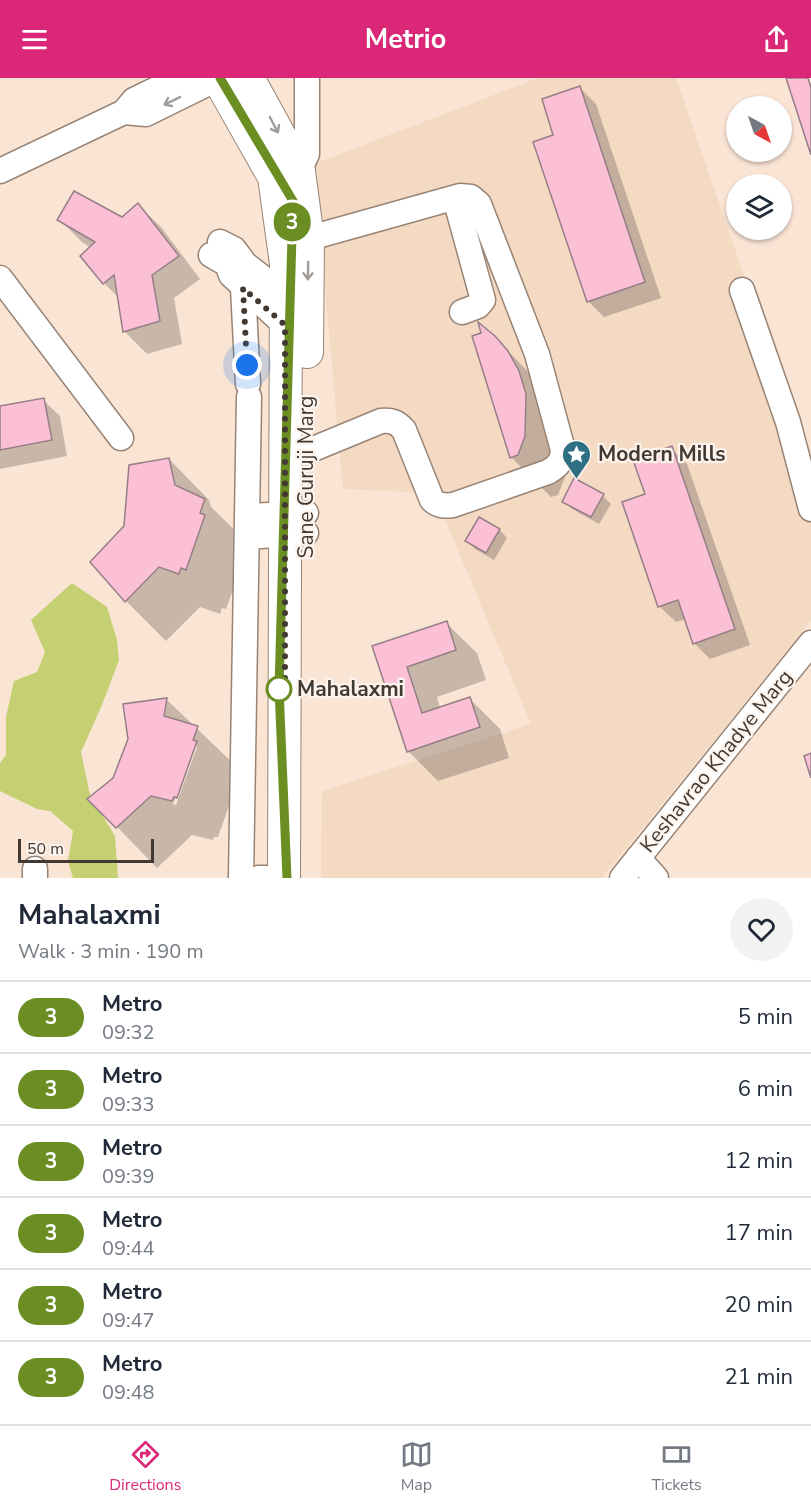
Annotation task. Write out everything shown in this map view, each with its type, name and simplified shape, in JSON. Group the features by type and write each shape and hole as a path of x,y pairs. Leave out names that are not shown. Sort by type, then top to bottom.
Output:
{"main road":[{"path":"219,78 286,174"},
{"path":"248,78 286,174"},
{"name":"Sane Guruji Marg","path":"286,174 296,242 306,452 295,524"},
{"name":"Sane Guruji Marg","path":"286,873 294,773 295,524 286,311 296,242"}],"street":[{"path":"0,171 124,112 134,100 178,78"},
{"path":"124,112 146,114 219,78"},
{"name":"Sane Guruji Marg","path":"286,174 307,154 307,78"},
{"path":"296,242 455,198 471,196 479,204 537,354 563,450 562,459 557,467 548,472 453,506 435,504 432,500 404,430 398,423 389,420 381,421 306,452"},
{"path":"455,198 483,300 478,306 462,312"},
{"path":"213,247 234,249 286,311 243,288 231,275 227,264 213,247"},
{"path":"0,278 121,438"},
{"path":"241,878 247,526 247,388 243,288"},
{"path":"742,290 788,422 811,509"},
{"path":"247,526 295,524"},
{"name":"Keshavrao Khadye Marg","path":"622,878 811,644"},
{"path":"638,858 656,878"}],"shaded area":[{"name":"Modern Mills","path":"538,78 676,78 726,224 726,240 732,240 811,471 811,621 602,878 321,878 322,791 531,724 434,493 343,489 314,164"}],"green space":[{"path":"72,583 107,607 117,640 119,660 81,752 90,795 115,836 118,878 73,878 68,861 73,831 50,811 37,809 0,791 0,763 6,755 6,717 14,681 37,672 45,652 31,620"}],"building":[{"path":"786,78 808,78 811,88 811,155 792,96"},
{"path":"580,86 645,282 587,302 533,142 553,135 542,99"},
{"path":"74,191 122,217 138,203 179,256 152,275 160,321 123,332 114,275 103,284 80,256 95,242 57,220"},
{"path":"478,322 508,351 519,371 526,394 525,436 518,455 510,458 472,336 481,333"},
{"path":"44,398 52,440 0,450 0,406"},
{"path":"672,446 735,629 693,644 678,600 658,607 622,502 645,494 633,460"},
{"path":"169,458 175,485 205,499 200,513 205,515 186,570 181,568 179,574 159,567 125,602 90,562 124,526 129,465"},
{"path":"574,478 604,494 591,517 562,502"},
{"path":"479,517 500,529 486,553 465,541"},
{"path":"447,621 456,650 407,667 422,713 470,697 480,727 407,752 372,646"},
{"path":"167,698 164,716 198,726 193,740 197,741 177,798 174,797 172,801 151,796 116,828 87,799 113,778 128,739 123,704"},
{"path":"811,753 811,778 804,756"}],"metro line":[{"name":"3","path":"220,78 293,201 279,688 287,878"}],"place":[{"name":"Modern Mills","path":"577,480"},
{"name":"Mahalaxmi","path":"279,689"}],"route":[{"path":"247,365 243,288 285,325 285,690 279,689"}]}
